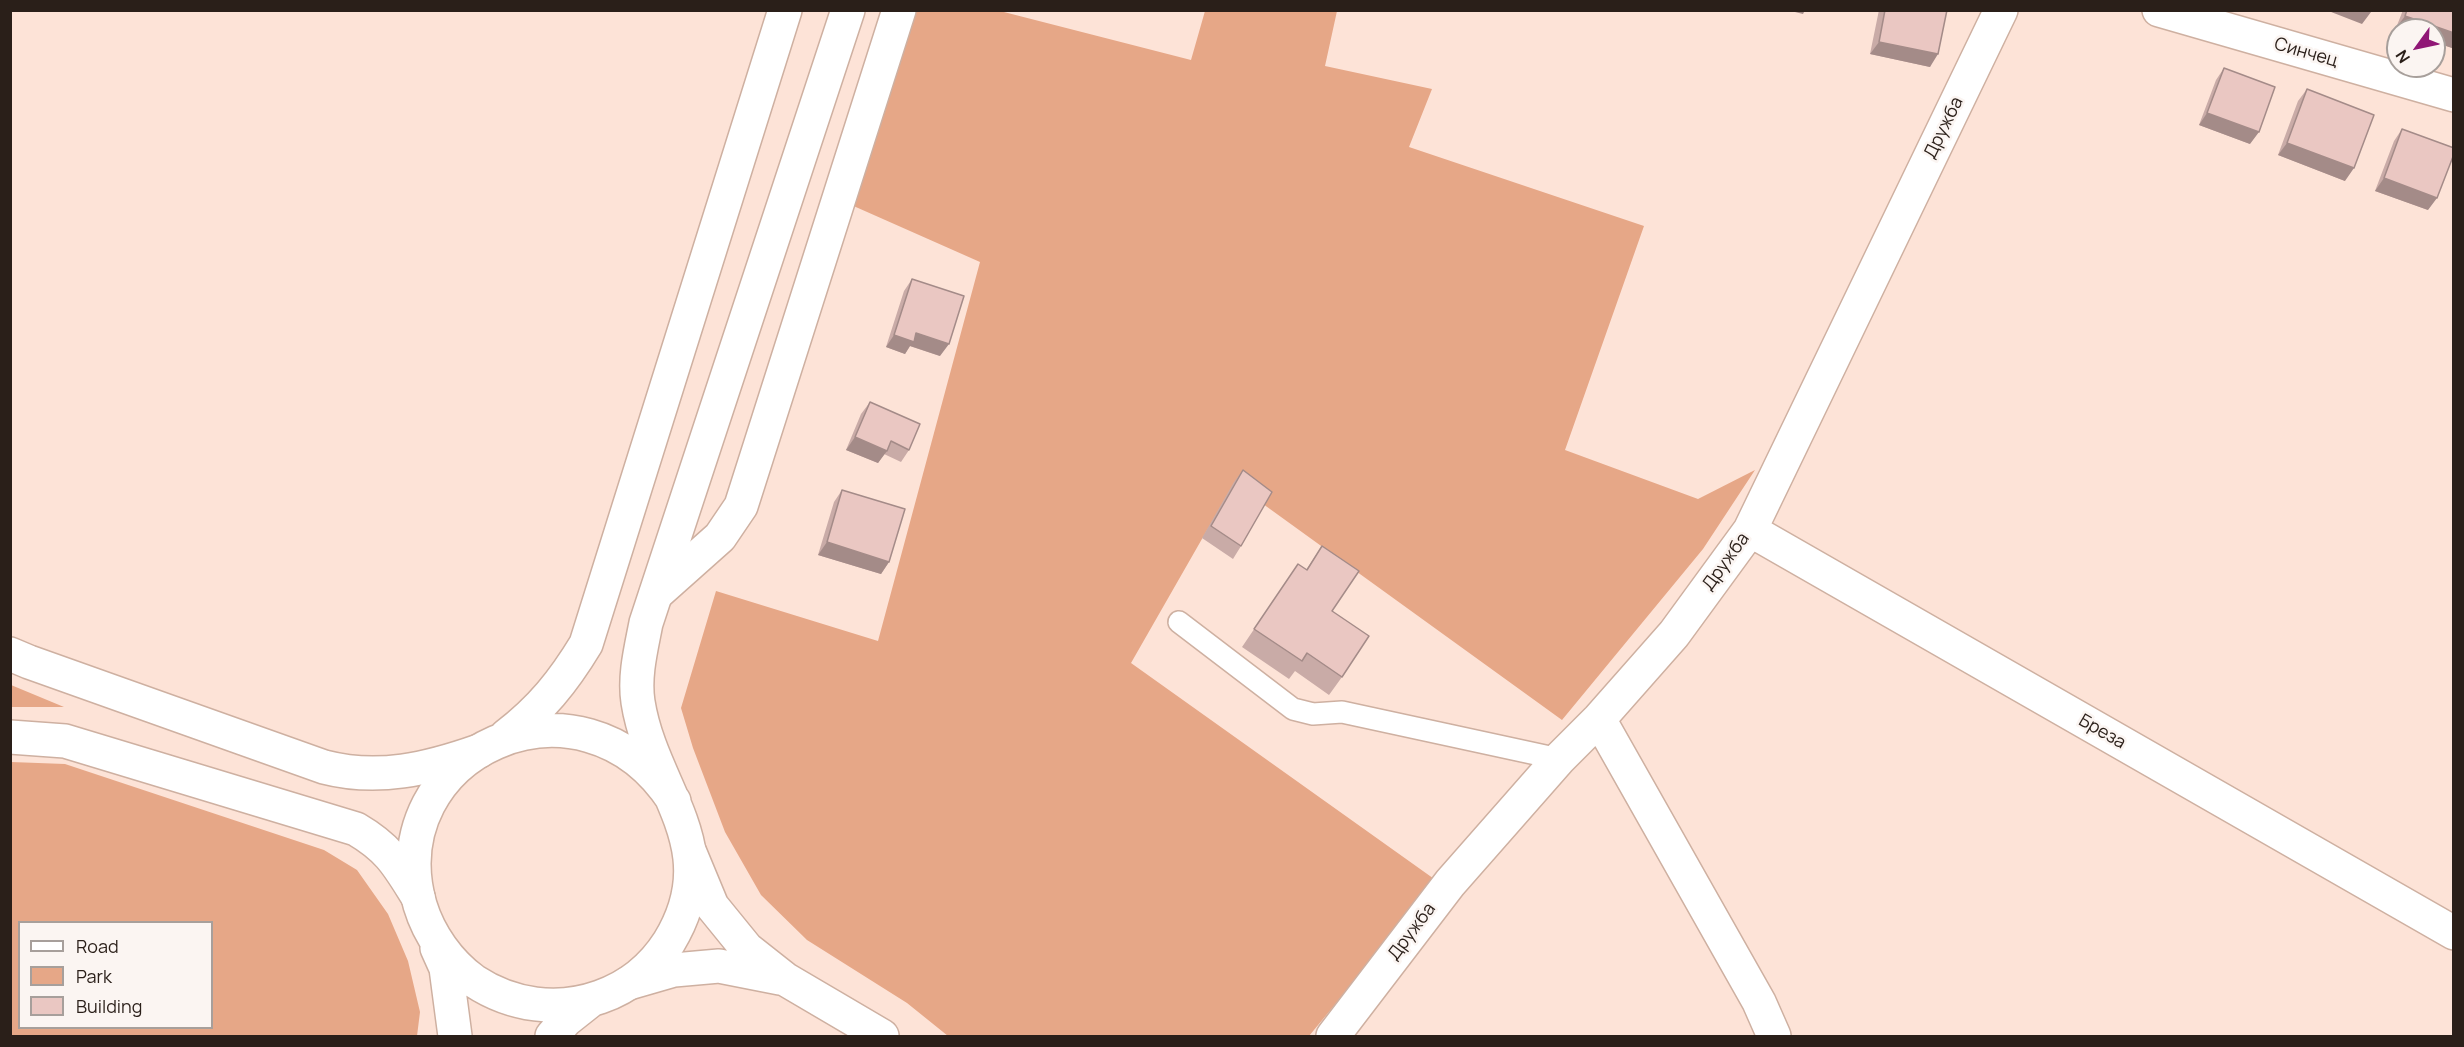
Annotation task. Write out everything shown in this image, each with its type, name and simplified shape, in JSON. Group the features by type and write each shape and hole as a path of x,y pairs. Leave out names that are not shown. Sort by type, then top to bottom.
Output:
{"main road":[{"path":"454,1036 446,968 423,910 415,866 423,821 436,794 455,770 533,716 565,679 586,644 785,10"},
{"path":"629,983 665,949 681,919 690,887 690,853 685,827 652,752 638,701 638,663 646,623 848,10"},
{"path":"656,594 720,537 741,506 899,10"},
{"name":"Дружба","path":"1345,1031 1450,883 1559,759 1599,719 1674,634 1750,530 2001,10"},
{"name":"Синчец","path":"2159,10 2454,95"},
{"name":"Бреза","path":"1750,530 2454,933"},
{"path":"10,654 346,773 366,775 409,771 445,763 528,732 554,729 581,732 606,740 629,753 650,770 674,801"},
{"path":"1599,719 1759,1002 1774,1036"},
{"path":"10,736 65,741 356,828 377,841 393,856 446,954 471,979 519,1002 537,1005 572,1005 590,1001 629,983 674,970 719,966 786,979"},
{"path":"690,853 712,906 747,949 786,979 882,1036"},
{"path":"552,1036 566,1020 590,1001"}],"lane":[{"path":"1179,622 1293,708 1313,714 1342,712 1559,759"}],"green space":[{"path":"899,11 1000,11 1191,60 1205,11 1337,11 1325,66 1432,89 1409,147 1644,226 1565,450 1698,499 1755,470 1703,549 1562,720 1234,483 1131,663 1437,881 1309,1036 948,1036 907,1003 807,940 761,895 725,832 693,748 681,708 716,591 878,641 980,262 840,200"},
{"path":"11,685 64,707 11,707"},
{"path":"11,762 65,764 324,850 357,870 388,914 408,961 420,1012 417,1036 11,1036"}],"building":[{"path":"1885,10 1947,10 1938,54 1879,42"},
{"path":"2407,10 2454,10 2454,33 2446,30 2446,18 2405,16"},
{"path":"2224,68 2275,87 2259,132 2207,113"},
{"path":"2307,89 2374,115 2354,168 2287,143"},
{"path":"2402,129 2454,148 2454,154 2437,198 2384,178"},
{"path":"912,279 964,296 949,344 916,333 914,342 894,335"},
{"path":"870,402 920,424 909,450 891,441 887,451 855,437"},
{"path":"1243,470 1272,492 1241,546 1211,526"},
{"path":"842,490 905,509 889,562 827,542"},
{"path":"1322,546 1359,571 1332,611 1369,636 1342,677 1307,653 1302,661 1254,629 1298,564 1307,570"}]}
